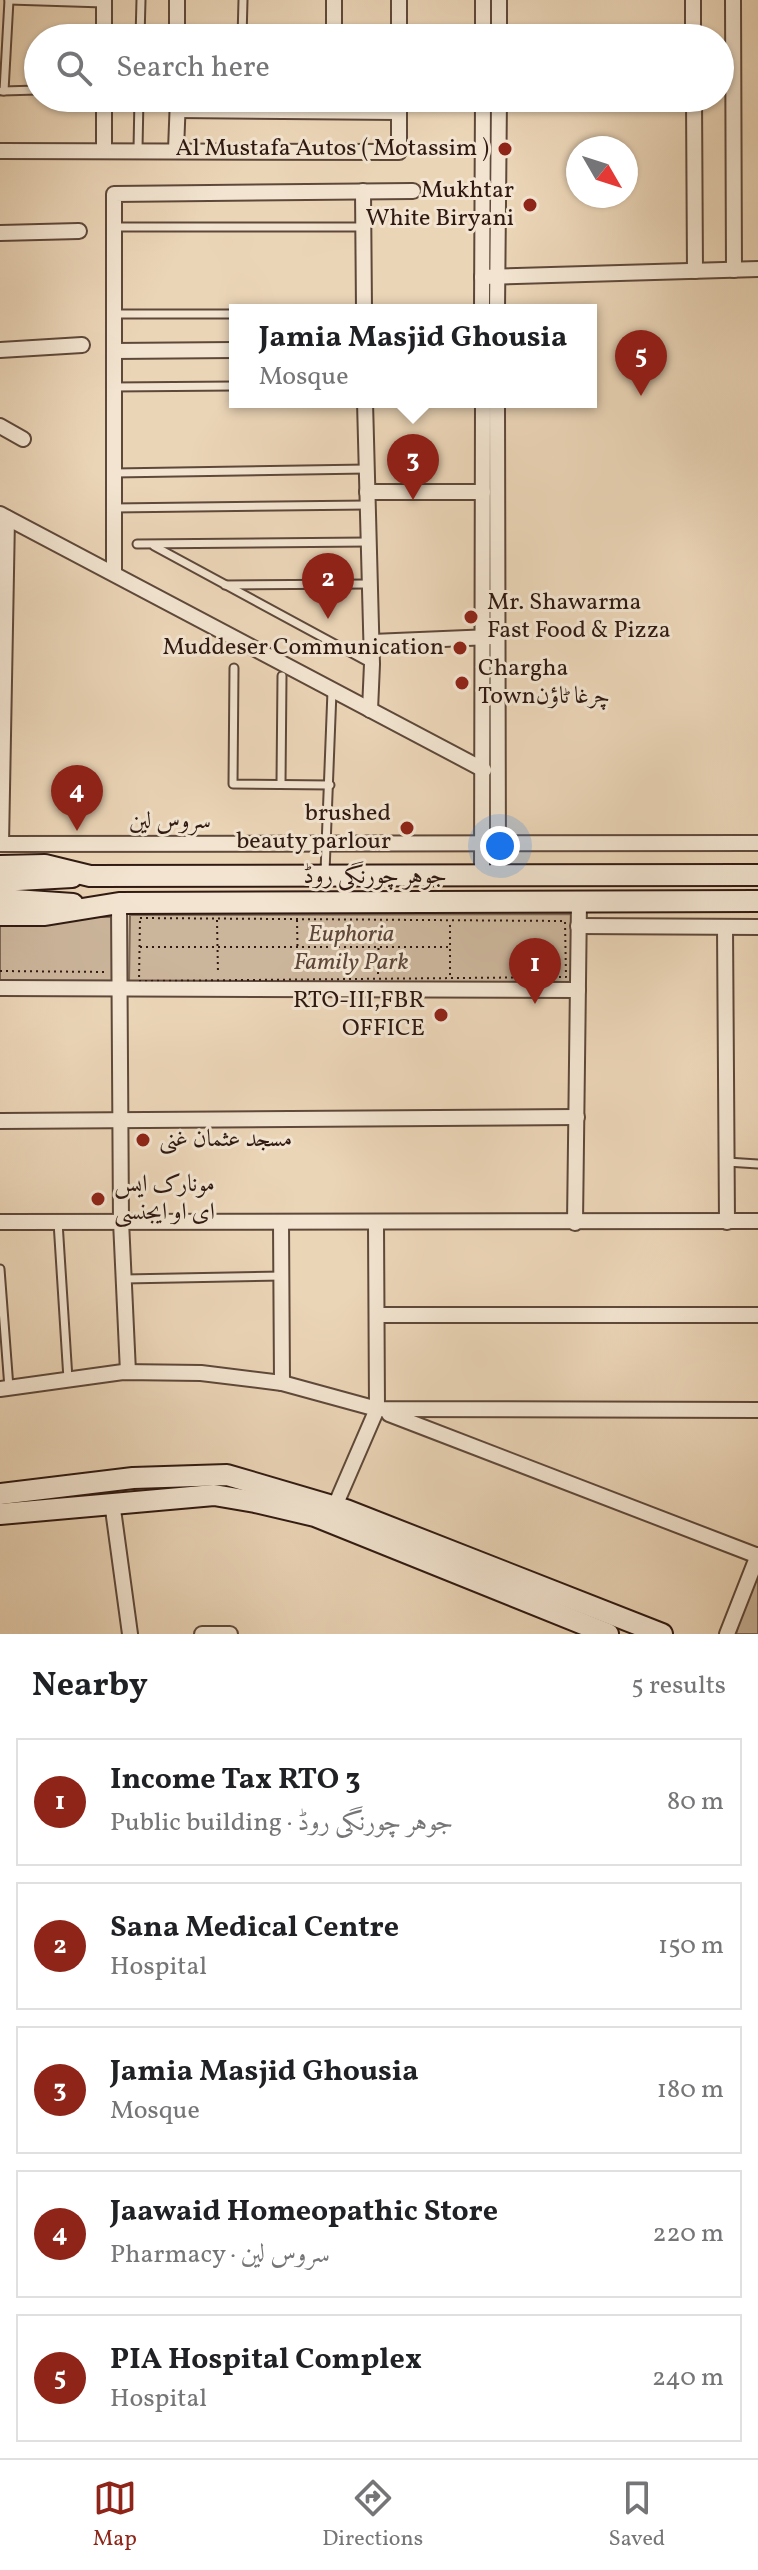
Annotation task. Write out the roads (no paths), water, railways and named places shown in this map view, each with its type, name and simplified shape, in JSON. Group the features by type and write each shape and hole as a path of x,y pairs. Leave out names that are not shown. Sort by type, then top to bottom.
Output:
{"main road":[{"name":"جوہر چورنگی روڈ","path":"0,866 45,865 90,876"},
{"name":"جوہر چورنگی روڈ","path":"0,881 90,876 325,873 758,875"},
{"name":"جوہر چورنگی روڈ","path":"0,899 89,906"},
{"name":"جوہر چورنگی روڈ","path":"0,915 45,915 119,903 758,901"},
{"path":"0,1494 133,1478 227,1475 335,1506 567,1607 598,1632"},
{"path":"0,1514 214,1495 315,1516 567,1607 662,1634"}],"street":[{"path":"177,0 177,24"},
{"path":"334,0 334,24"},
{"path":"399,0 399,24"},
{"path":"483,0 483,24"},
{"path":"499,0 499,24"},
{"path":"693,0 693,24"},
{"path":"733,0 733,24"},
{"path":"104,2 104,24"},
{"path":"104,112 104,149"},
{"path":"176,150 178,112"},
{"path":"0,151 399,152 399,112"},
{"path":"484,112 490,276 496,304"},
{"path":"483,304 490,276 498,112"},
{"path":"694,112 695,271"},
{"path":"733,112 734,270"},
{"path":"363,191 364,304"},
{"path":"114,573 114,194 413,191"},
{"path":"0,233 79,231"},
{"path":"490,276 758,269"},
{"path":"0,350 82,345"},
{"path":"114,351 229,350"},
{"path":"365,408 372,642 370,710"},
{"path":"483,408 483,492 491,637 484,770 491,845"},
{"path":"490,874 491,637 497,408"},
{"path":"0,426 23,439"},
{"path":"367,499 483,492"},
{"path":"0,844 4,516 484,770"},
{"path":"372,642 491,637"},
{"name":"سروس لین","path":"0,844 758,843"},
{"path":"575,1223 579,902"},
{"path":"119,903 119,1119 128,1372"},
{"path":"578,926 758,927"},
{"path":"725,927 727,1222"},
{"path":"0,988 578,990"},
{"path":"0,1121 577,1117"},
{"path":"0,1222 376,1224 758,1221"},
{"path":"281,1222 282,1383"},
{"path":"335,1506 377,1409 376,1224"},
{"path":"377,1315 758,1315"},
{"path":"4,1389 128,1372 201,1373 282,1383 377,1409 758,1555 727,1634"},
{"path":"377,1409 758,1410"},
{"path":"112,1502 130,1634"},
{"path":"202,1634 230,1634"}],"lane":[{"path":"24,90 2,91 4,23 9,0 104,2"},
{"path":"140,24 141,0"},
{"path":"242,24 243,0"},
{"path":"138,149 139,112"},
{"path":"113,227 363,227"},
{"path":"113,314 229,314"},
{"path":"113,387 229,386"},
{"path":"114,473 367,469"},
{"path":"113,508 367,499"},
{"path":"137,544 368,542"},
{"path":"154,546 372,664"},
{"path":"222,585 368,584"},
{"path":"234,668 233,784 330,785"},
{"path":"281,783 282,676"},
{"path":"325,873 332,691"},
{"path":"727,1162 758,1164"},
{"path":"58,1222 68,1380"},
{"path":"0,1269 4,1389"},
{"path":"124,1279 282,1276"}],"place":[{"name":"Al Mustafa Autos ( Motassim )","path":"505,149"},
{"name":"Mukhtar White Biryani","path":"530,205"},
{"name":"PIA Hospital Complex","path":"641,396"},
{"name":"Jamia Masjid Ghousia","path":"413,500"},
{"name":"Mr. Shawarma Fast Food & Pizza","path":"471,617"},
{"name":"Sana Medical Centre","path":"328,619"},
{"name":"Muddeser Communication","path":"460,648"},
{"name":"Chargha Townچرغا ٹاؤن","path":"462,683"},
{"name":"brushed beauty parlour","path":"407,828"},
{"name":"Jaawaid Homeopathic Store","path":"77,831"},
{"name":"Income Tax RTO 3","path":"535,1004"},
{"name":"RTO-III,FBR OFFICE","path":"441,1015"},
{"name":"مسجد عثمان غنی","path":"143,1140"},
{"name":"مونارک ایس ای او ایجنسی","path":"98,1199"}],"park label":[{"name":"Euphoria Family Park","path":"351,949"}]}
